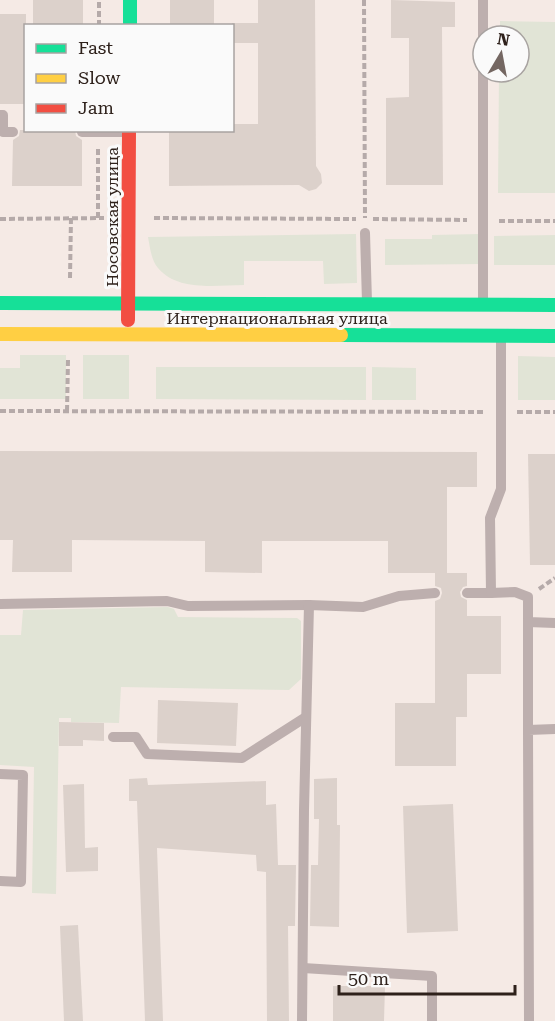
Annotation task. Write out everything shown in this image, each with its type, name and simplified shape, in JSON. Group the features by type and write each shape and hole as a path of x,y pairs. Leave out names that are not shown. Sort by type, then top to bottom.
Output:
{"main road":[{"path":"130,0 130,24"},
{"name":"Носовская улица","path":"128,335 129,132"},
{"name":"Интернациональная улица","path":"0,303 555,305"},
{"name":"Интернациональная улица","path":"0,334 555,336"}],"lane":[{"path":"483,0 483,24"},
{"path":"483,84 483,305"},
{"path":"0,115 3,115 3,132 13,132"},
{"path":"365,234 367,304"},
{"path":"491,593 490,518 501,489 501,335"},
{"path":"467,593 515,592 528,597 529,1021"},
{"path":"0,604 167,601 188,606 363,607 399,596 435,593"},
{"path":"302,1021 309,605"},
{"path":"528,622 555,623"},
{"path":"112,737 136,737 147,754 242,758 306,717"},
{"path":"528,730 555,729"},
{"path":"0,774 23,775 21,882 0,881"},
{"path":"303,968 432,976 432,1021"}],"path":[{"path":"99,0 99,24"},
{"path":"364,0 365,234"},
{"path":"98,141 98,218"},
{"path":"0,219 555,221"},
{"path":"69,280 71,219"},
{"path":"67,411 68,356"},
{"path":"0,411 555,412"},
{"path":"531,594 555,578"}],"shaded area":[{"path":"500,21 555,22 555,193 498,193 499,84 531,84 531,24 500,24"},
{"path":"356,234 357,283 324,284 323,261 244,261 244,285 210,286 187,284 166,276 154,261 148,237"},
{"path":"480,234 481,264 385,265 385,239 432,239 432,235"},
{"path":"555,235 555,265 494,265 494,236"},
{"path":"20,355 66,355 66,399 0,399 0,368 20,368"},
{"path":"83,355 129,355 129,399 83,399"},
{"path":"518,356 555,357 555,400 518,400"},
{"path":"156,367 366,367 366,400 156,399"},
{"path":"372,367 416,368 416,400 372,400"},
{"path":"168,607 174,609 178,617 297,618 301,621 301,679 289,690 121,687 119,723 71,722 71,718 59,718 56,894 32,893 34,767 0,765 0,635 21,635 23,610"}],"building":[{"path":"33,0 83,0 83,24 33,24"},
{"path":"170,0 214,0 214,24 170,24"},
{"path":"258,0 315,0 316,166 321,174 322,183 316,189 309,191 299,185 169,186 169,132 234,132 234,124 258,124 258,43 234,43 234,24 232,23 258,23"},
{"path":"391,0 455,2 455,27 442,27 443,185 386,185 386,98 409,97 409,38 391,38"},
{"path":"0,14 26,14 24,104 0,104"},
{"path":"20,130 24,132 75,132 76,136 82,140 82,186 12,186 13,140 19,136"},
{"path":"0,451 477,452 477,487 447,487 447,573 388,573 388,541 262,541 262,573 205,572 205,541 72,540 72,572 12,572 13,540 0,540"},
{"path":"528,454 555,454 555,565 530,565"},
{"path":"435,573 467,573 467,586 463,587 460,592 461,597 467,600 467,616 501,616 501,674 467,674 467,717 456,717 456,766 395,766 395,703 435,703 435,601 440,599 442,593 441,588 435,586"},
{"path":"158,700 238,703 236,746 157,743"},
{"path":"59,722 104,723 104,741 83,740 83,746 59,746"},
{"path":"147,778 148,785 266,781 266,805 276,804 278,865 296,865 295,926 288,926 289,1021 267,1021 266,872 257,871 256,855 157,848 163,1021 145,1021 137,801 129,801 129,779"},
{"path":"337,778 337,825 340,825 339,927 310,926 311,865 318,865 319,819 314,819 314,779"},
{"path":"84,784 85,848 98,847 98,871 66,872 63,785"},
{"path":"453,804 458,931 407,933 403,806"},
{"path":"78,925 83,1021 64,1021 60,926"},
{"path":"333,986 385,986 384,1021 333,1021"}],"traffic: fast":[{"path":"130,0 130,24"},
{"path":"0,303 555,305"},
{"path":"341,335 555,336"}],"traffic: slow":[{"path":"0,334 341,335"}],"traffic: jam":[{"path":"128,320 129,132"}]}
